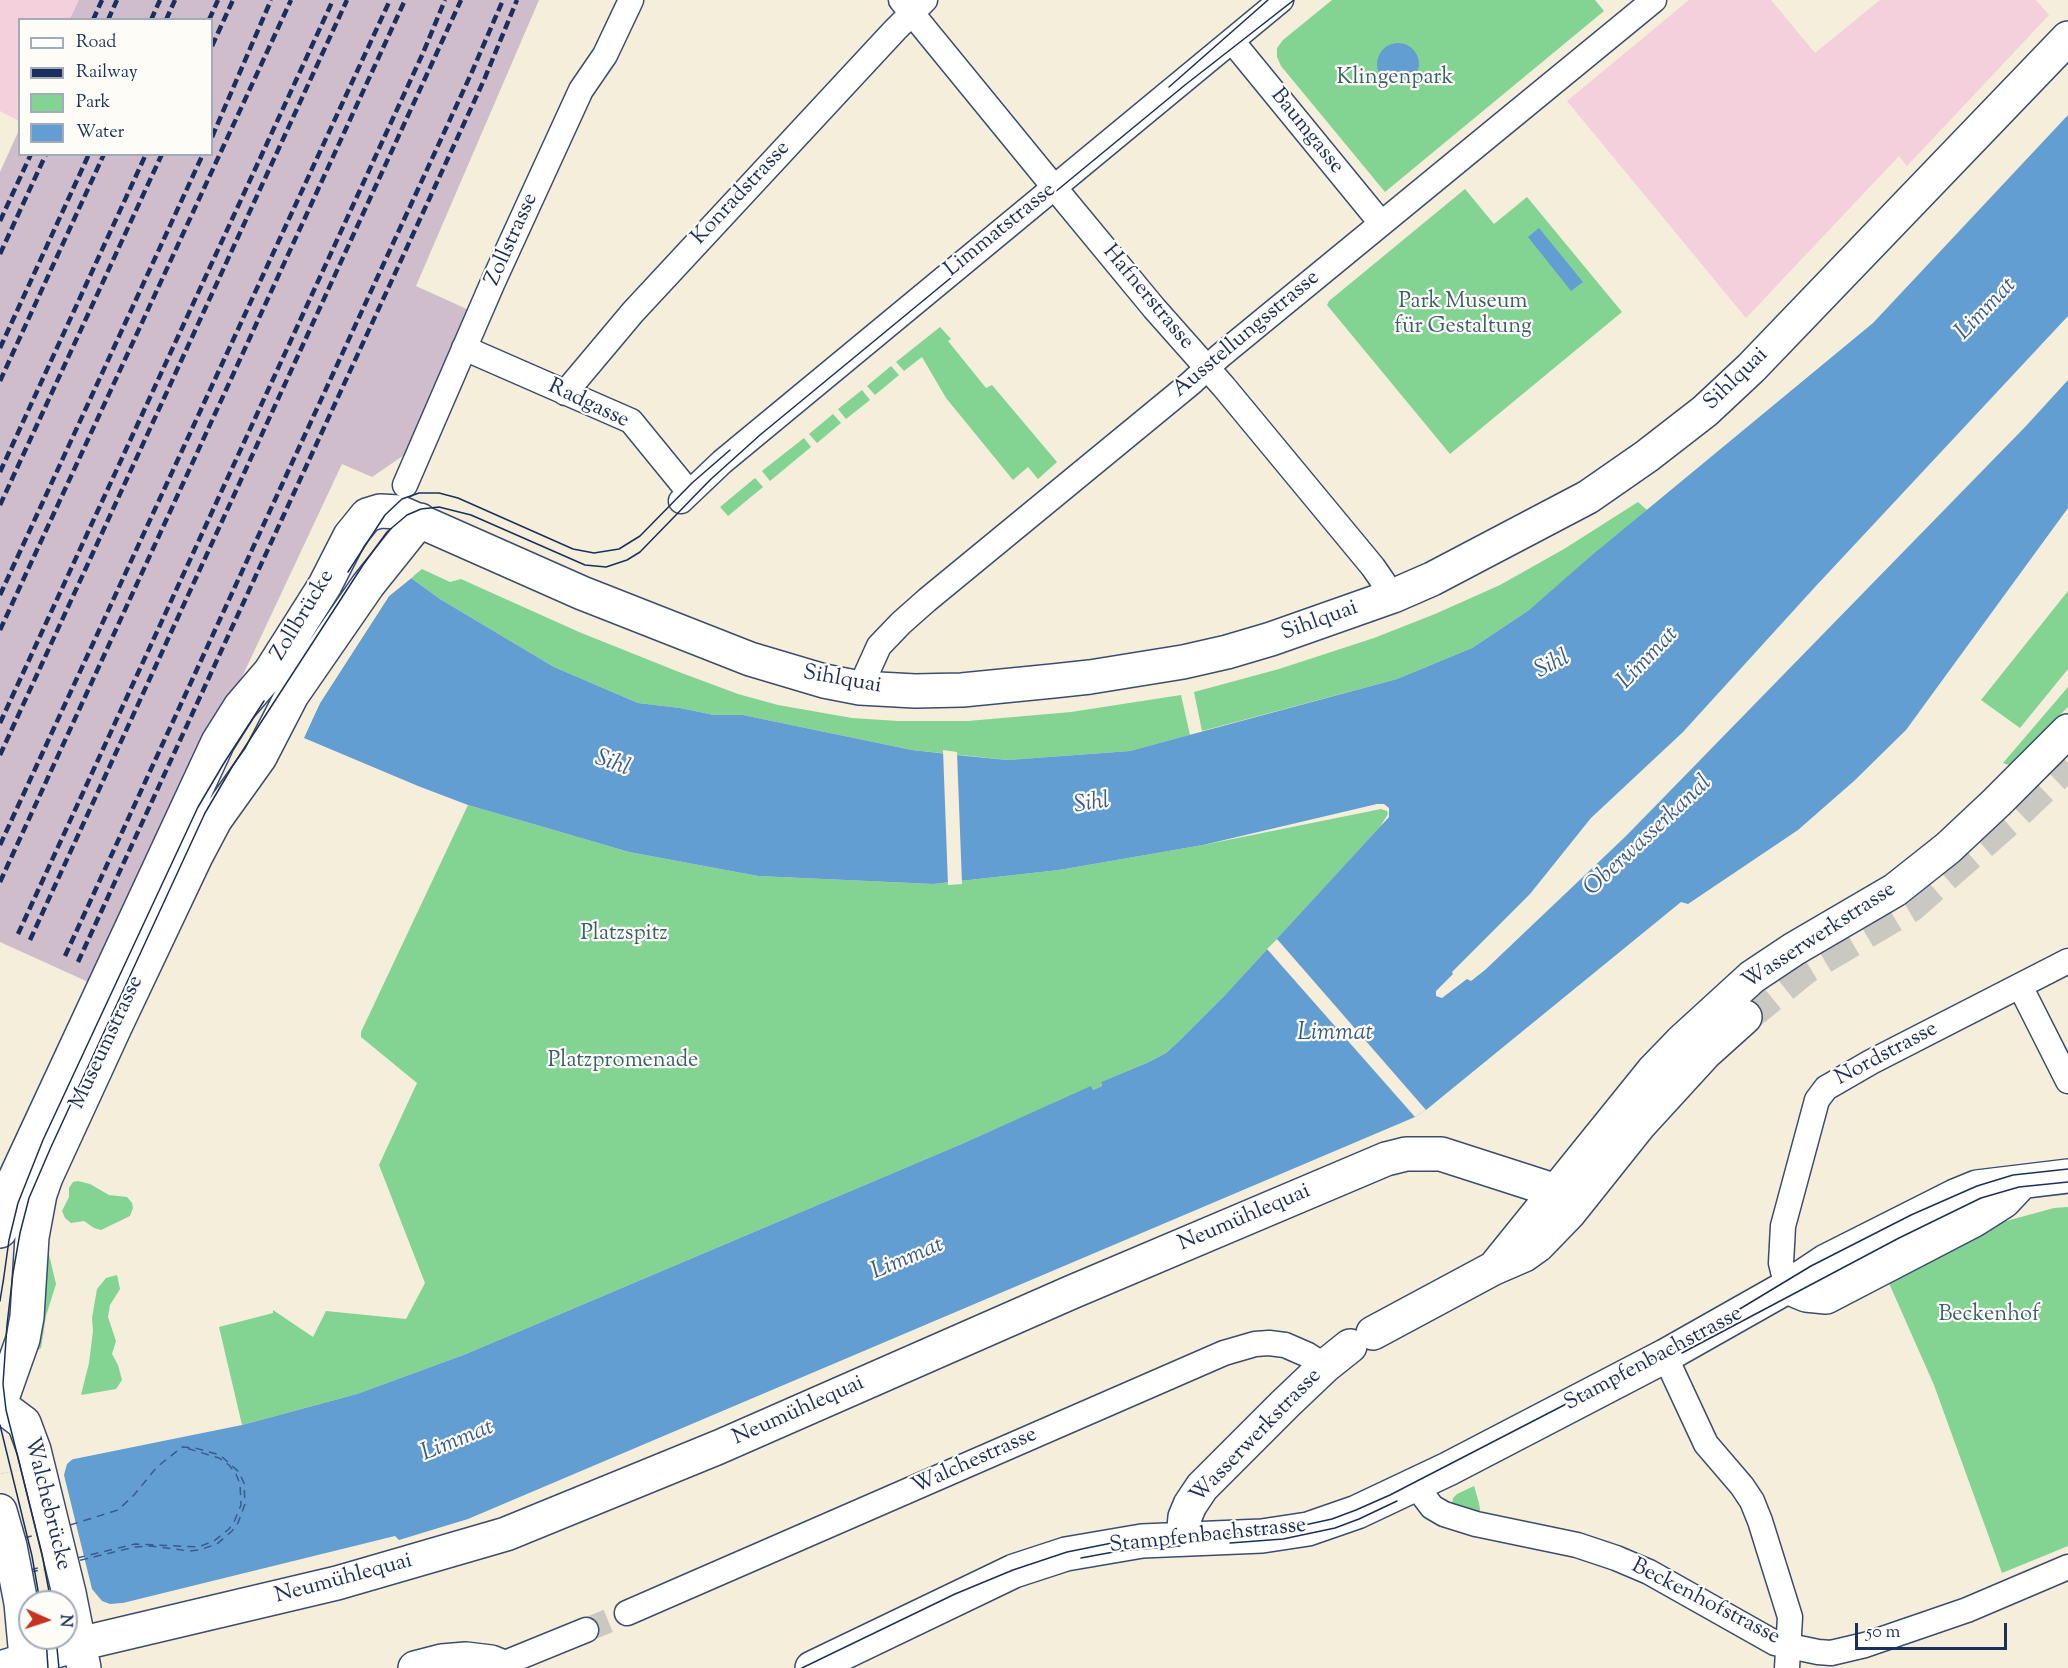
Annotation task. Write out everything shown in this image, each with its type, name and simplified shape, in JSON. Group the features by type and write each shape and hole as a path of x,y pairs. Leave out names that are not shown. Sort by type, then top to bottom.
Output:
{"street":[{"name":"Zollstrasse","path":"408,506 464,348 581,90 605,55 631,0"},
{"name":"Limmatstrasse","path":"682,490 696,463 722,462 1281,0"},
{"name":"Ausstellungsstrasse","path":"860,688 879,646 905,619 1381,223 1654,0"},
{"name":"Hafnerstrasse","path":"913,4 1054,187 1373,567 1393,597"},
{"name":"Konradstrasse","path":"565,393 633,312 913,4"},
{"name":"Sihlquai","path":"408,506 582,593 750,659 824,681 860,688 915,691 962,690 1090,677 1184,662 1271,639 1393,597 1432,579 1588,497 1647,456 1705,411 1751,368 2068,38"},
{"name":"Baumgasse","path":"1232,41 1381,223"},
{"name":"Radgasse","path":"464,348 631,422 682,490"},
{"name":"Zollbrücke","path":"218,742 240,706 270,672 325,585 350,536 367,514 408,506 392,555 368,585 292,695 260,757"},
{"name":"Wasserwerkstrasse","path":"1567,1195 1653,1071 1682,1041 1752,978 1794,949 1895,890 1948,848 2068,730"},
{"name":"Museumstrasse","path":"0,1231 12,1185 218,742"},
{"name":"Museumstrasse","path":"6,1377 27,1317 33,1229 46,1177 207,834 260,757"},
{"name":"Nordstrasse","path":"1787,1287 1781,1263 1783,1226 1817,1100 1826,1088 1871,1062 2068,961"},
{"path":"2020,986 2068,1081"},
{"name":"Wasserwerkstrasse","path":"1183,1539 1185,1517 1202,1487 1325,1366 1361,1340 1494,1268 1640,1124 1705,1053 1745,1017"},
{"name":"Neumühlequai","path":"18,1665 79,1643 337,1583 506,1534 719,1447 1082,1288 1386,1159 1406,1154 1441,1154 1567,1195"},
{"path":"1787,1287 1806,1294 1826,1297 1974,1220 2004,1201 2021,1183 2068,1176"},
{"name":"Stampfenbachstrasse","path":"812,1668 1014,1571 1066,1554 1142,1541 1262,1536 1308,1529 1357,1512 1416,1486 1665,1356 1787,1287"},
{"name":"Walchestrasse","path":"627,1613 1224,1353 1255,1344 1285,1345 1308,1355 1325,1366"},
{"path":"1665,1356 1706,1444 1752,1501 1790,1617 1788,1657"},
{"name":"Walchebrücke","path":"6,1377 28,1428 79,1643"},
{"name":"Beckenhofstrasse","path":"1416,1486 1432,1507 1444,1514 1476,1524 1577,1545 1649,1572 1775,1643 1788,1657 1818,1652 1831,1653 1865,1645 1967,1610 2068,1567"},
{"name":"Walchebrücke","path":"0,1511 10,1546 25,1626 18,1665"},
{"path":"415,1668 460,1659 479,1660 503,1667 586,1630"}],"shaded area":[{"path":"0,0 96,0 87,18 18,18 18,120 0,111"},
{"path":"79,0 539,0 416,286 471,311 407,453 372,477 342,464 97,986 0,942 0,172 18,132 18,156 213,156 213,18 70,18"},
{"path":"1689,0 1771,0 1815,53 1880,0 2036,0 2049,15 1907,166 1899,156 1746,318 1567,101"}],"green space":[{"name":"Klingenpark","path":"1332,0 1595,0 1604,11 1385,192 1281,66 1277,57 1277,48 1283,40"},
{"name":"Park Museum für Gestaltung","path":"1465,189 1494,224 1527,197 1622,312 1450,454 1327,305"},
{"path":"940,327 951,339 948,341 986,388 992,385 1057,462 1038,479 1028,467 1013,480 946,398 922,357 904,371 896,362"},
{"path":"891,366 899,375 875,395 867,386"},
{"path":"862,390 870,400 846,419 838,409"},
{"path":"833,414 841,423 817,443 809,434"},
{"path":"804,438 811,447 770,481 762,471"},
{"path":"755,478 763,487 728,516 720,507"},
{"path":"1638,502 1647,510 1529,610 1472,648 1397,679 1202,731 1194,692 1279,669 1374,638 1435,614 1500,585 1564,549"},
{"path":"422,569 450,582 461,579 579,632 679,672 738,694 778,705 852,718 898,721 968,721 1071,712 1181,695 1190,735 1130,751 1008,760 912,750 743,715 714,715 638,703 554,667 440,599 411,578"},
{"path":"2068,591 2068,669 2020,728 1981,700"},
{"path":"2068,687 2068,707 2009,765 2003,763"},
{"name":"Platzpromenade","path":"468,805 629,852 758,876 933,884 1059,870 1203,845 1381,809 1387,811 1388,814 1380,827 1225,995 1166,1053 1101,1082 1102,1086 1093,1090 1091,1087 466,1354 357,1394 242,1425 219,1327 273,1313 273,1310 313,1337 326,1311 406,1319 425,1283 379,1165 417,1083 361,1037 361,1032"},
{"path":"73,1182 90,1184 109,1195 127,1197 133,1208 130,1216 101,1230 84,1221 71,1223 62,1211 69,1197 69,1188"},
{"name":"Beckenhof","path":"2068,1207 2068,1546 2002,1573 1934,1385 1888,1281 1999,1223 2054,1208"},
{"path":"47,1246 56,1284 46,1316 41,1348 31,1355"},
{"path":"117,1275 120,1289 110,1305 108,1317 116,1341 112,1354 122,1380 116,1389 81,1395 89,1363 93,1331 92,1318 97,1289 106,1278"},
{"path":"1474,1486 1481,1517 1452,1505 1453,1498 1457,1494"}],"water":[{"path":"1398,43 1413,49 1419,64 1413,79 1398,85 1383,79 1377,64 1383,49"},
{"name":"Limmat","path":"2068,115 2068,316 1683,732 1591,818 1530,894 1452,972 1453,974 1436,991 1436,996 1442,998 1467,979 1471,981 1485,970 1626,836 2026,426 2068,380 2068,508 1906,730 1854,781 1798,830 1688,904 1681,902 1426,1110 1415,1117 468,1519 399,1540 395,1536 78,1614 78,1590 54,1590 0,1474 242,1425 357,1394 466,1354 964,1143 1091,1086 1093,1090 1102,1086 1101,1082 1149,1062 1166,1053 1177,1043 1225,995 1389,817 1389,808 1384,804 1377,804 1203,845 1059,870 933,884 758,876 629,852 468,805 304,738 320,703 389,596 411,578 440,599 554,667 638,703 714,715 743,715 912,750 966,756 1008,760 1130,751 1397,679 1472,648 1529,610 1873,323"},
{"path":"1539,228 1583,282 1571,291 1528,237"}],"pier":[{"path":"409,576 414,576 389,596 320,703 303,738 301,737 318,701 387,595"},
{"path":"943,750 957,752 962,884 948,885"},
{"path":"1277,939 1426,1110 1415,1117 1267,949"},
{"path":"74,1458 67,1464 64,1475 92,1589 102,1601 123,1605 78,1617 78,1590 18,1590 18,1633 0,1638 0,1474"}],"ferry route":[{"path":"70,1525 118,1510 157,1467 182,1447 220,1455 239,1472 244,1483 245,1504 238,1523 217,1544 189,1551 151,1546 135,1547 77,1561"},
{"path":"77,1558 135,1544 198,1547 214,1541 229,1529 241,1505 240,1484 236,1474 219,1458 186,1448"},
{"path":"24,1538 39,1534"},
{"path":"30,1570 46,1566"},
{"path":"30,1572 46,1569"}],"tunnel":[{"path":"1745,1017 1805,968 1910,906 2015,814 2068,763"},
{"path":"586,1630 627,1613"}],"tram line":[{"path":"1169,87 1268,0"},
{"path":"49,1590 6,1410 3,1384 13,1273 29,1198 205,813 232,767 363,565 387,532 407,515 421,509 439,507 471,515 585,565 606,567 627,560 640,552 710,480 760,435 1185,85 1294,0"},
{"path":"348,572 385,515 402,499 419,493 439,493 458,498 573,549 594,553 619,549 640,536 692,483 730,450"},
{"path":"3,1283 9,1240 18,1203 43,1140 198,807 264,701"},
{"path":"802,1668 955,1594 1013,1570 1067,1552 1117,1542 1282,1530 1332,1519 1356,1510 1390,1495 1632,1370 1695,1336 1811,1266 1911,1215 1977,1186 2013,1175 2068,1169"},
{"path":"1682,1353 1899,1238 1981,1198 2019,1187 2068,1182"},
{"path":"0,1301 4,1276"},
{"path":"0,1425 32,1556 38,1590"},
{"path":"1230,1543 1283,1539 1335,1528 1397,1501"},
{"path":"1081,1558 1119,1551 1180,1546"},
{"path":"47,1650 48,1668"},
{"path":"57,1650 59,1668"}],"railway":[{"path":"94,18 102,0"},
{"path":"109,18 117,0"},
{"path":"152,18 160,0"},
{"path":"167,18 175,0"},
{"path":"210,18 218,0"},
{"path":"213,44 233,0"},
{"path":"213,135 271,0"},
{"path":"0,630 291,0"},
{"path":"0,723 333,0"},
{"path":"0,755 347,0"},
{"path":"0,845 390,0"},
{"path":"0,882 405,0"},
{"path":"18,934 423,53 445,0"},
{"path":"30,940 461,0"},
{"path":"65,956 503,0"},
{"path":"78,962 484,80 517,0"},
{"path":"0,221 30,156"},
{"path":"0,254 45,156"},
{"path":"0,348 88,156"},
{"path":"0,381 103,156"},
{"path":"0,472 145,156"},
{"path":"0,505 161,156"},
{"path":"0,595 202,156"}],"water label":[{"name":"Sihl","path":"1553,666"},
{"name":"Sihl","path":"612,765"},
{"name":"Sihl","path":"1092,805"},
{"name":"Oberwasserkanal","path":"1649,837"}],"park label":[{"name":"Platzspitz","path":"624,935"}]}
